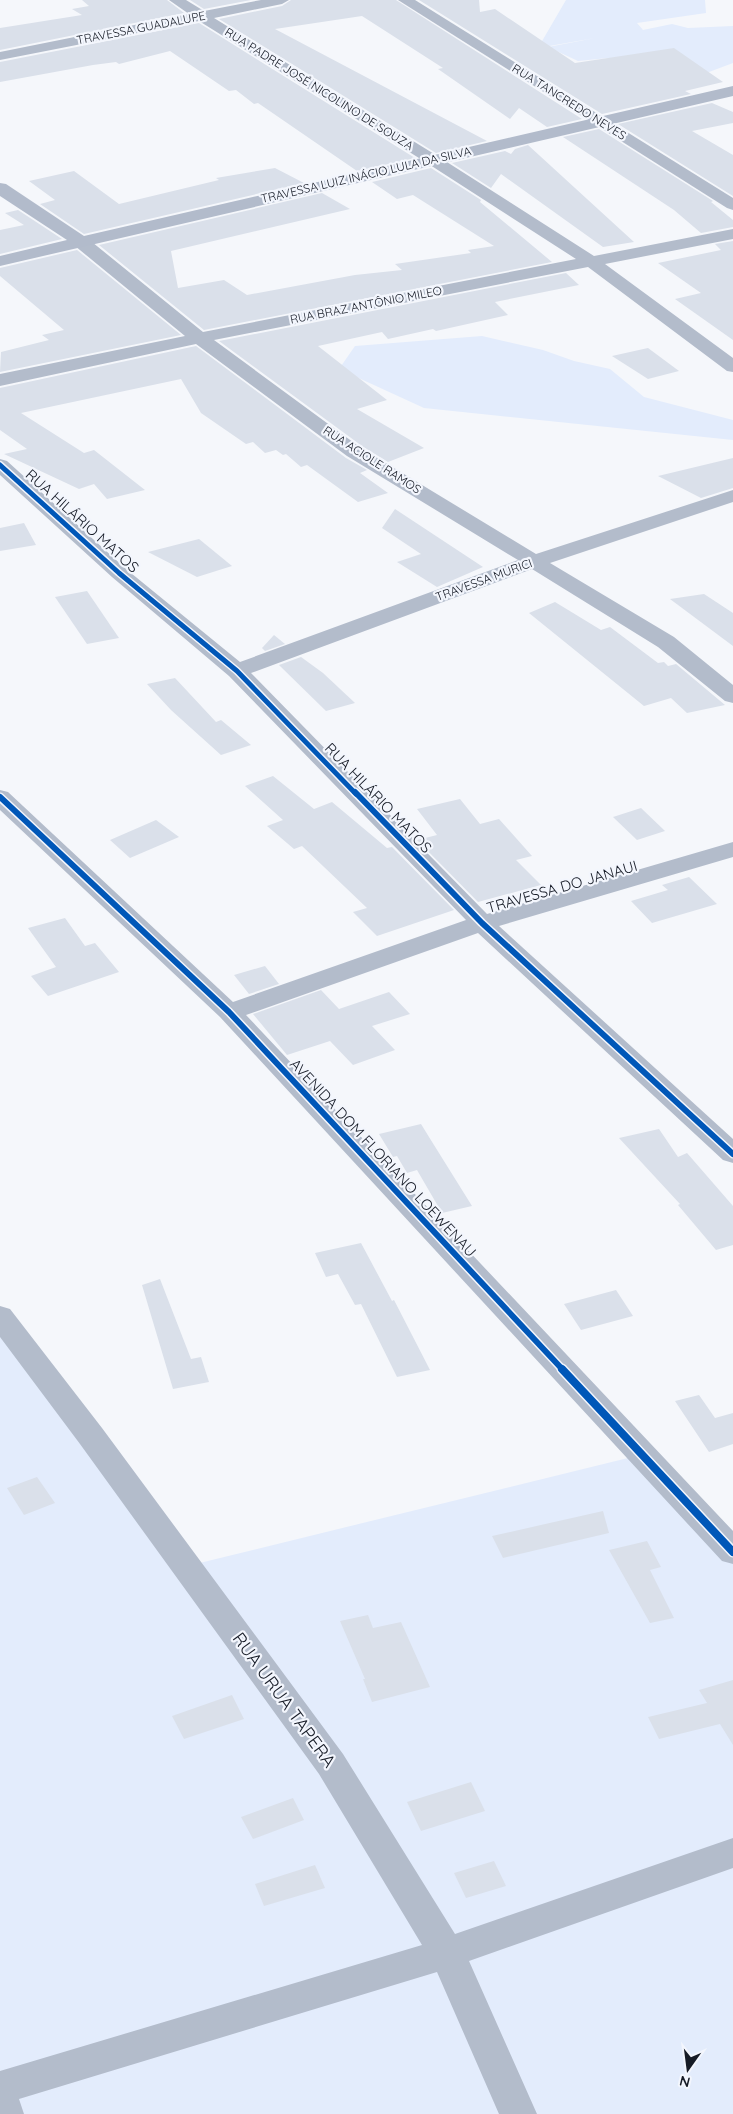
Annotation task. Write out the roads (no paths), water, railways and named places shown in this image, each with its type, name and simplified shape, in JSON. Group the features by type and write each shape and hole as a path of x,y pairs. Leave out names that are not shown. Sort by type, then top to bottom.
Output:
{"street":[{"name":"RUA PADRE JOSÉ NICOLINO DE SOUZA","path":"176,0 434,160 590,261 733,367"},
{"name":"TRAVESSA GUADALUPE","path":"0,56 282,0"},
{"name":"RUA TANCREDO NEVES","path":"404,0 601,121 733,206"},
{"name":"TRAVESSA LUIZ INÁCIO LULA DA SILVA","path":"0,261 733,91"},
{"name":"RUA ACIOLE RAMOS","path":"0,188 81,242 199,338 354,452 666,642 733,696"},
{"name":"RUA BRAZ ANTÔNIO MILEO","path":"0,380 199,338 733,234"},
{"name":"RUA HILÁRIO MATOS","path":"0,465 120,573 237,671 482,923 733,1154"},
{"name":"TRAVESSA MURICI","path":"237,671 535,561 733,496"},
{"name":"AVENIDA DOM FLORIANO LOEWENAU","path":"0,797 229,1012 733,1552"},
{"name":"TRAVESSA DO JANAUI","path":"229,1012 482,923 733,850"},
{"name":"RUA URUA TAPERA","path":"0,1316 91,1436 331,1764 448,1952 518,2114"},
{"path":"0,2088 448,1952 733,1853"},
{"path":"0,2100 5,2114"}]}
